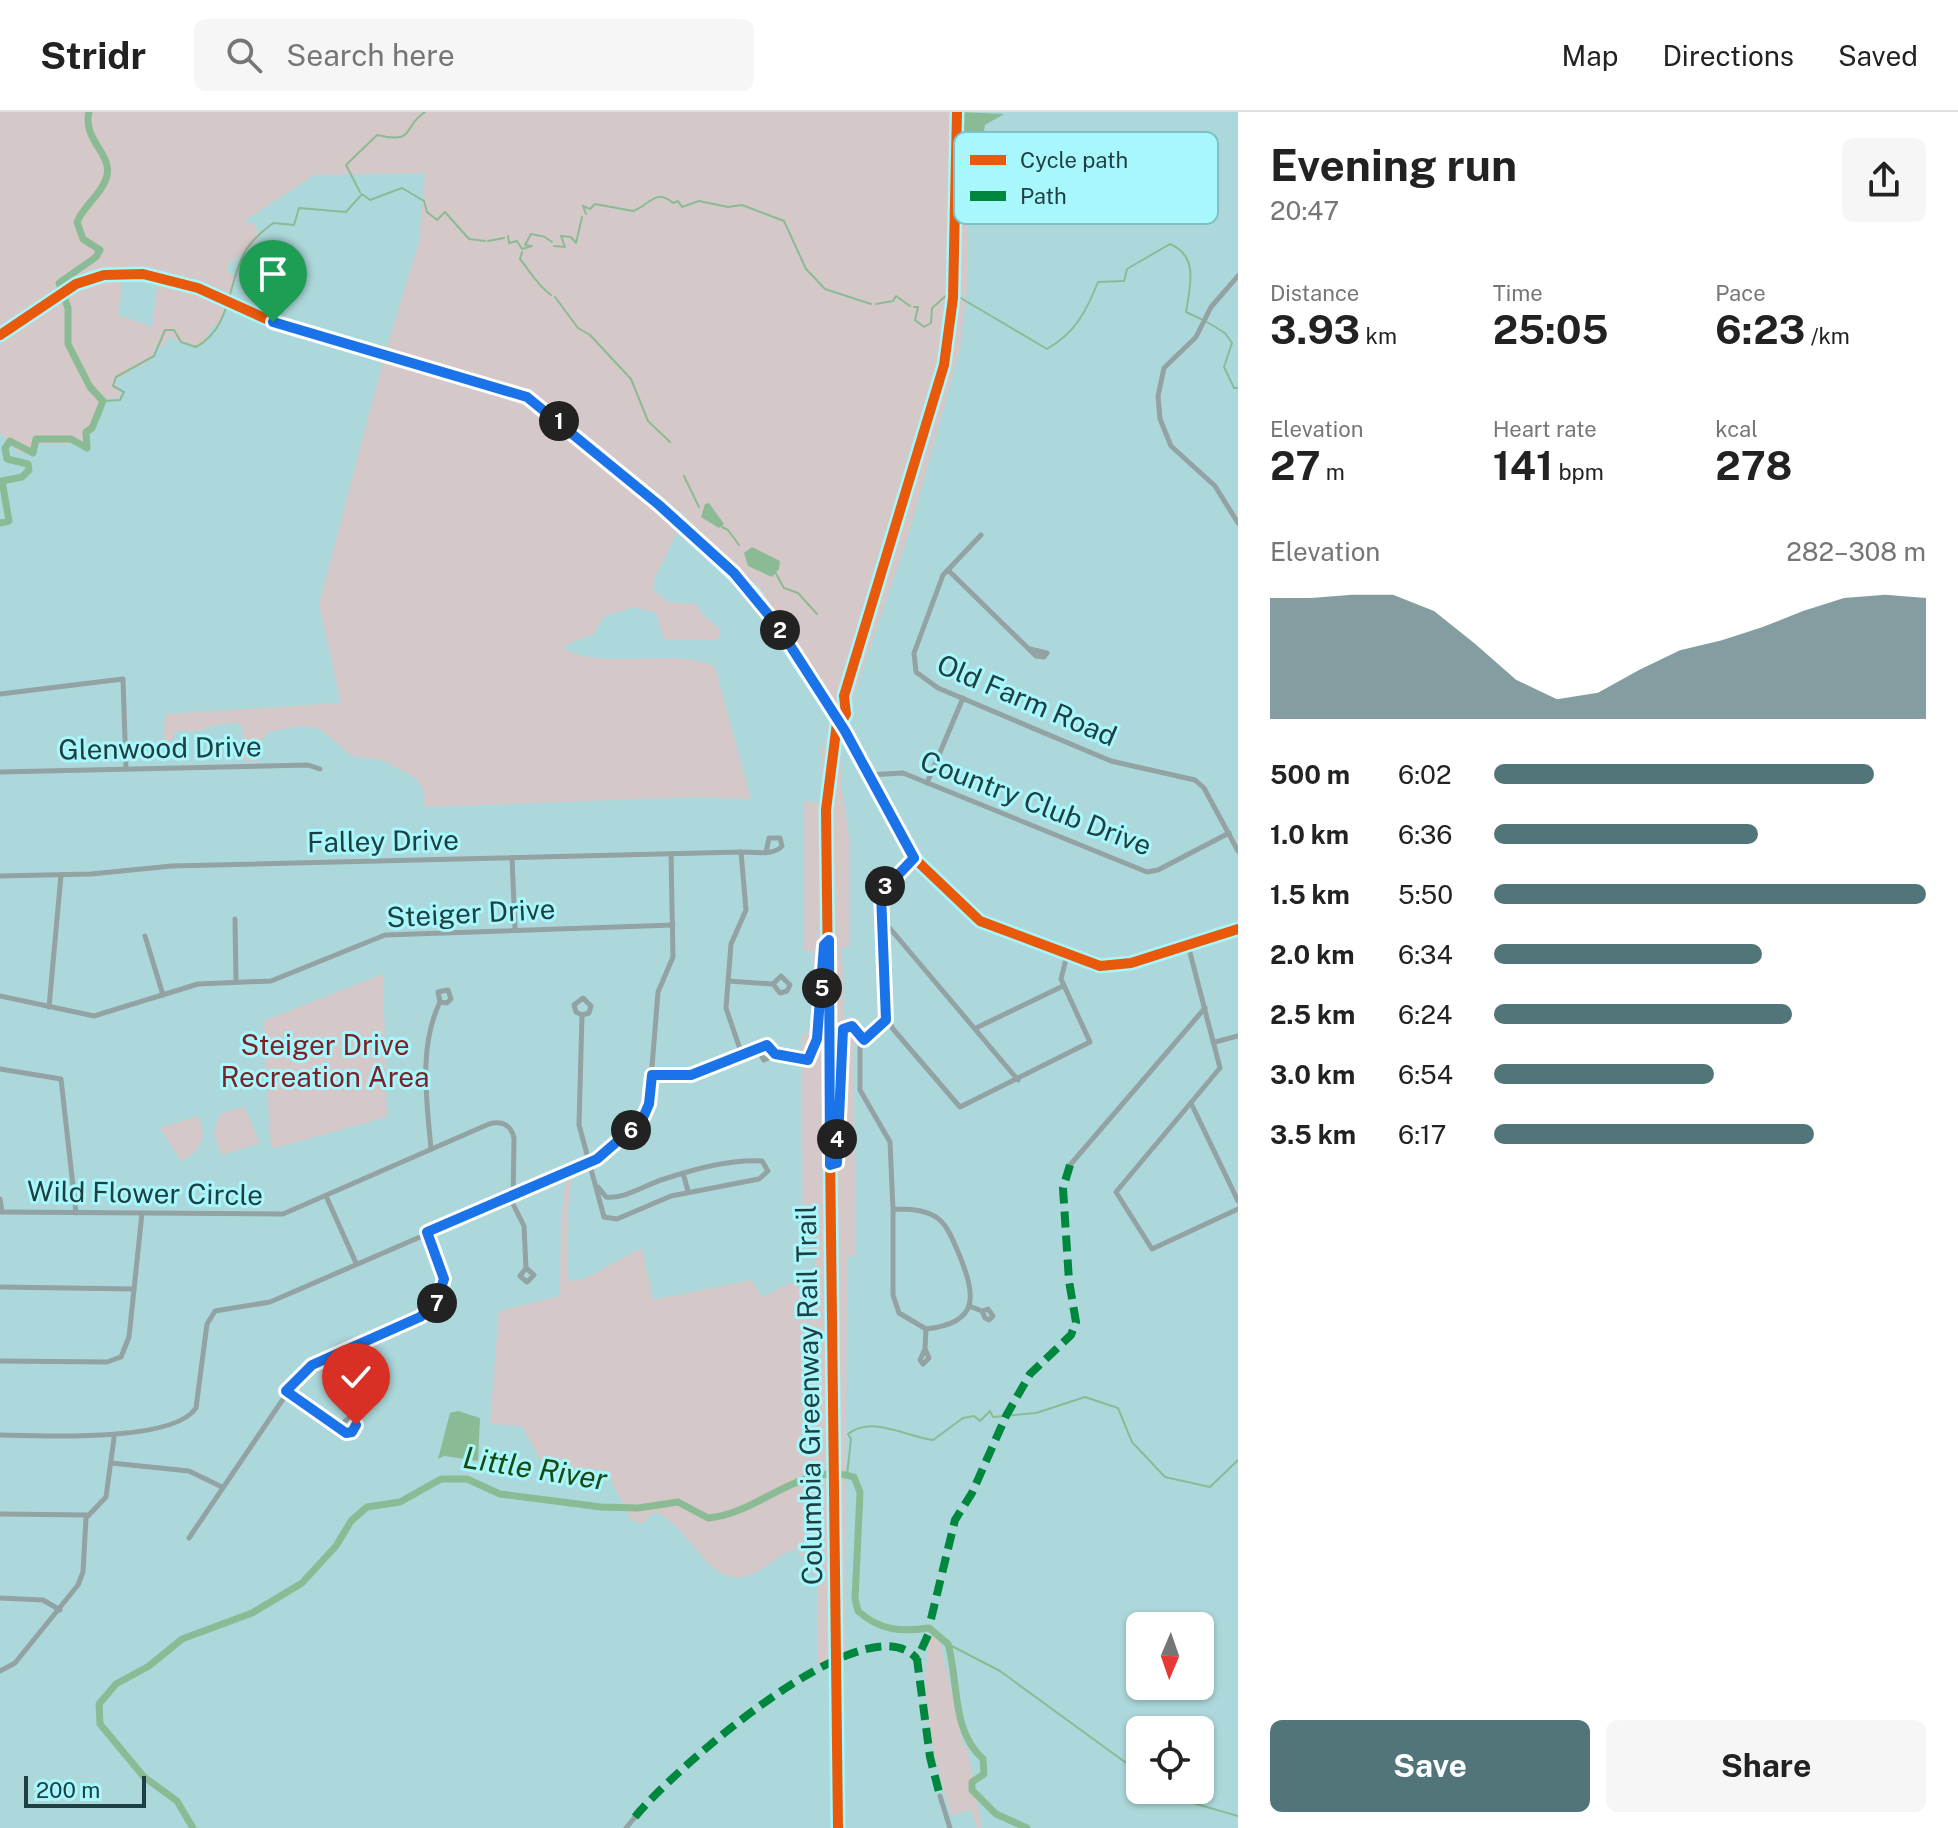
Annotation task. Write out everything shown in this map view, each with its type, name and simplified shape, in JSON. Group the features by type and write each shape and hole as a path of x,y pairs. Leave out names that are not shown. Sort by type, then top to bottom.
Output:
{"street":[{"path":"0,335 62,291 104,275 143,274 198,288 229,305 273,322 509,389 546,411 675,518 754,594 824,697 914,858 980,921 1092,965 1109,967 1238,929"},
{"path":"1238,276 1203,326 1163,371 1158,393 1160,419 1176,453 1215,486 1238,523"},
{"name":"Old Farm Road","path":"981,535 948,570 920,635 914,661 922,678 1111,761 1195,780 1204,788 1238,851"},
{"path":"948,570 1030,649"},
{"path":"0,694 123,679 126,769"},
{"path":"927,783 963,698"},
{"name":"Glenwood Drive","path":"0,772 308,765 320,769"},
{"name":"Country Club Drive","path":"868,775 897,772 1147,872 1158,870 1229,833"},
{"path":"741,852 746,910 731,944 728,1019 742,1055"},
{"name":"Falley Drive","path":"0,876 61,875 172,866 766,852"},
{"path":"0,1435 115,1437 187,1417 194,1412 207,1324 213,1313 265,1304 591,1163 642,1120 649,1104 657,999 673,957 671,854"},
{"path":"512,858 515,928"},
{"path":"914,858 883,890 881,918 886,1020 960,1107 1090,1042 1063,986 1060,974 1067,955"},
{"path":"49,1007 61,875"},
{"path":"881,918 1018,1080"},
{"path":"235,919 236,982"},
{"name":"Steiger Drive","path":"0,996 94,1016 198,984 271,981 385,935 515,928 673,925"},
{"path":"145,936 163,995"},
{"path":"1188,945 1215,1042 1219,1072 1116,1192 1152,1249 1238,1209"},
{"path":"728,981 773,984"},
{"path":"976,1028 1063,986"},
{"path":"431,1149 427,1054 440,1002"},
{"path":"1070,1165 1206,1008"},
{"path":"582,1015 579,1117 602,1212 607,1219 617,1219 688,1191 759,1179 768,1171 766,1164 755,1161 683,1173 616,1198 602,1212"},
{"path":"886,1020 861,1043 858,1077 866,1105 890,1142 895,1303 903,1318 926,1329 952,1324 969,1306 971,1285 944,1223 924,1212 893,1209"},
{"path":"1215,1042 1238,1036"},
{"path":"652,1075 686,1077 756,1048"},
{"path":"0,1069 61,1079 76,1213"},
{"path":"1191,1103 1238,1201"},
{"name":"Wild Flower Circle","path":"1,1212 283,1214 489,1124 506,1125 514,1138 514,1206 524,1226 526,1268"},
{"path":"683,1173 688,1191"},
{"path":"598,1187 606,1197 616,1198"},
{"path":"326,1196 356,1263"},
{"path":"0,1199 1,1212"},
{"path":"0,1361 117,1359 128,1343 142,1213"},
{"path":"189,1538 286,1391 312,1365 420,1317 433,1307 444,1279 427,1232"},
{"path":"0,1287 134,1289"},
{"path":"969,1306 982,1311"},
{"path":"925,1349 926,1329"},
{"path":"286,1391 338,1427"},
{"path":"0,1671 15,1663 60,1610 83,1572 87,1515 106,1497 115,1437"},
{"path":"111,1463 189,1471 222,1487"},
{"path":"0,1514 87,1515"},
{"path":"0,1598 43,1600 60,1610"},
{"path":"940,1796 950,1828"},
{"path":"626,1828 635,1817"}],"green space":[{"path":"0,112 970,112 970,132 954,132 954,224 968,224 967,286 960,349 909,533 845,722 773,613 732,565 683,519 654,580 654,591 669,602 697,604 703,615 720,629 718,640 664,640 656,613 634,607 604,616 594,634 563,646 576,654 593,658 680,659 700,661 715,667 751,799 698,797 425,807 422,786 414,777 382,760 352,756 320,729 300,726 268,732 263,738 257,762 242,760 243,730 238,723 215,725 199,731 176,731 170,746 163,745 165,714 341,703 319,604 386,350 419,242 425,173 314,175 244,221 256,225 258,241 227,266 229,274 238,277 231,289 230,299 174,276 154,271 113,269 74,280 0,327"},
{"path":"123,279 118,315 152,327 158,281 211,298 227,308 203,345 193,347 169,337 163,347 155,346 153,358 139,367 130,366 128,374 115,379 121,397 104,400 94,427 87,434 87,451 77,444 36,444 34,456 17,451 0,433 0,342 4,336 79,288"},
{"path":"830,715 842,735 842,790 849,836 850,946 842,947 844,1019 853,1017 856,1257 847,1256 845,1655 818,1664 818,1581 796,1549 747,1576 733,1577 721,1573 666,1518 654,1512 642,1524 631,1520 606,1470 544,1466 522,1426 490,1424 499,1311 560,1296 561,1221 566,1176 572,1174 567,1220 567,1281 582,1280 642,1248 653,1300 751,1280 762,1297 799,1279 816,1282 815,1250 803,1247 801,1035 813,1031 813,951 804,951 804,801 821,803 821,740 825,749"},
{"name":"Steiger Drive Recreation Area","path":"383,974 387,1117 271,1149 263,1021"},
{"path":"244,1107 260,1143 222,1155 215,1134 218,1119 221,1113"},
{"path":"198,1116 201,1143 194,1153 181,1161 160,1128"},
{"path":"932,1631 939,1637 964,1747 967,1746 982,1828 977,1828 971,1810 951,1815 938,1770 926,1700 927,1654"}],"shaded area":[{"path":"961,112 1004,114 985,125 984,132 961,132"},
{"path":"709,503 724,524 719,528 701,517 705,504"},
{"path":"752,547 780,561 779,569 772,577 748,566 744,553"},
{"path":"458,1411 480,1418 478,1461 444,1456 438,1459 450,1413"}],"waterway":[{"path":"0,523 9,521 2,481 22,477 29,470 28,464 7,459 5,448 10,441 33,453 36,439 71,439 87,448 86,432 92,428 103,401 90,387 68,344 68,308 59,283 96,257 100,250 83,239 77,222 103,185 108,170 90,131 89,112"},
{"path":"360,192 346,165 377,135 403,136 425,112"},
{"path":"103,401 120,400 124,392 113,386 116,377 154,356 165,330 174,330 181,342 196,347 208,338 223,316 240,262 249,246 273,223 294,225 299,208 346,212 362,194 370,200 402,188 424,201 427,212 437,220 445,212 469,239 485,241"},
{"path":"586,214 583,206 590,209 595,204 633,211 657,197 673,203 678,201 682,207 699,201 728,207 742,205 784,221 806,269 825,289 871,304"},
{"path":"554,246 565,247 561,236 571,237 576,243 582,217"},
{"path":"508,236 509,243 517,241 522,249 532,246 525,245 531,234 541,236"},
{"path":"543,236 552,242"},
{"path":"488,241 504,238"},
{"path":"959,297 1047,349 1065,336 1078,321 1098,282 1124,281 1127,269 1170,244 1179,249 1189,264 1186,312 1201,319"},
{"path":"522,252 520,259 551,295"},
{"path":"914,307 918,307 915,320 924,327 931,323 932,308 948,294"},
{"path":"876,304 893,301 896,296 910,306"},
{"path":"555,297 578,328 590,335 631,379 648,421 670,442"},
{"path":"1207,322 1225,333 1232,343 1224,367 1234,388 1238,388"},
{"path":"684,476 699,507"},
{"path":"722,527 739,545"},
{"path":"775,572 784,588 798,593 817,614"},
{"path":"847,1475 851,1439 848,1434 858,1429 879,1427 933,1440 963,1418 974,1416 980,1421 990,1411 993,1417 1036,1413 1085,1397 1118,1408 1132,1442 1165,1477 1210,1487 1238,1460"},
{"name":"Little River","path":"193,1828 177,1801 144,1777 100,1724 99,1704 116,1684 149,1666 182,1639 252,1613 302,1583 336,1546 351,1521 367,1507 400,1502 441,1479 467,1479 500,1494 601,1507 638,1508 678,1502 708,1518 745,1508 797,1482 834,1474 854,1477 860,1492 855,1599 858,1611 883,1626 910,1630 929,1628 948,1644 961,1720 973,1748 983,1759 984,1774 972,1782 972,1790 996,1814 1027,1828"},
{"name":"Little River","path":"948,1644 1000,1671 1126,1763"},
{"name":"Little River","path":"1196,1804 1238,1816"}],"marked path":[{"path":"931,1619 955,1520 972,1493 1006,1416 1030,1374 1071,1335 1076,1322 1069,1281 1063,1188 1070,1165"},
{"path":"928,1635 917,1659 930,1757 940,1796"},
{"path":"635,1817 686,1766 726,1732 814,1671 856,1652 892,1647 917,1659"}],"cycle path":[{"path":"957,112 957,132"},
{"path":"842,721 846,714 844,696 944,365 953,298 955,224"},
{"path":"0,335 76,284 104,275 143,274 198,288 273,322 527,397 675,518 754,594 839,722 914,858 980,921 1100,966 1131,963 1238,929"},
{"name":"Columbia Greenway Rail Trail","path":"837,723 826,810 838,1828"}],"route":[{"path":"273,322 509,389 527,397 659,505 734,573 777,625 845,731 914,858 881,893 886,1020 864,1040 852,1026 843,1029 837,1163 830,1165 829,940 824,945 817,1039 808,1060 775,1054 773,1047 767,1045 691,1075 652,1075 649,1104 642,1120 597,1159 427,1232 441,1263 444,1279 440,1296 433,1307 420,1317 312,1365 294,1379 286,1391 346,1433 352,1432 356,1425"}]}
